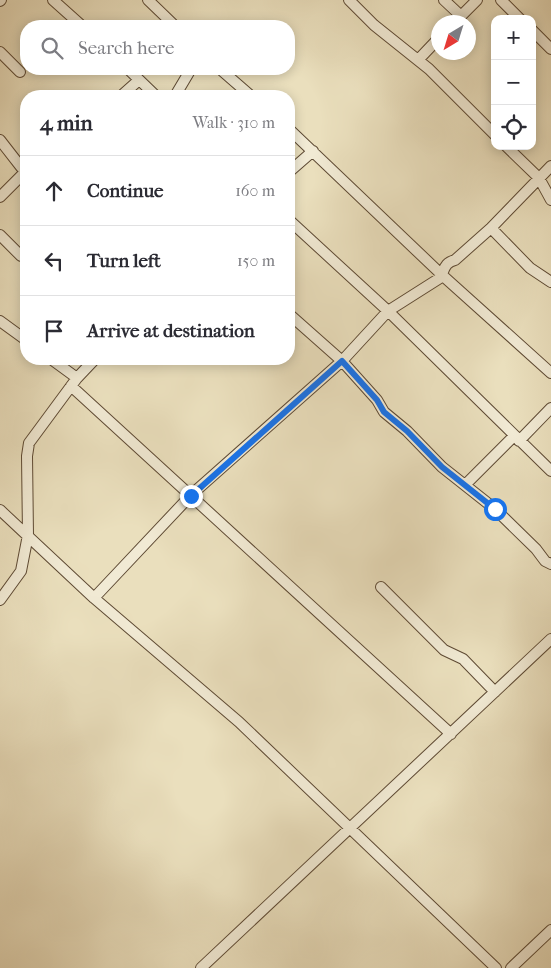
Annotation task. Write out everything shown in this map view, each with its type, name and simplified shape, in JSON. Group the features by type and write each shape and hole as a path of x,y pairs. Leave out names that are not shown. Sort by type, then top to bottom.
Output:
{"street":[{"path":"53,0 75,20"},
{"path":"148,0 169,20"},
{"path":"349,0 374,25 418,60 491,131"},
{"path":"444,0 455,15"},
{"path":"462,15 477,0"},
{"path":"501,0 516,15"},
{"path":"536,34 551,48"},
{"path":"418,60 431,46"},
{"path":"0,52 20,72"},
{"path":"134,75 150,90"},
{"path":"179,90 187,75"},
{"path":"227,75 244,90"},
{"path":"128,90 139,80"},
{"path":"295,135 442,275 551,373"},
{"path":"0,140 20,166"},
{"path":"510,150 539,178 551,200"},
{"path":"295,167 313,151"},
{"path":"94,598 191,496 342,361 388,311 440,278 444,267 451,261 456,260 491,228 551,166"},
{"path":"0,197 20,176"},
{"path":"295,226 388,311 551,471"},
{"path":"491,228 530,268 551,282"},
{"path":"0,236 20,255"},
{"path":"295,319 342,361 377,400 384,412 407,431 442,467 495,509 536,549 545,561 551,564"},
{"path":"0,321 20,336"},
{"path":"57,365 191,496 450,734"},
{"path":"0,600 22,571 28,535 27,449 29,443 74,382 90,365"},
{"path":"465,485 551,408"},
{"path":"0,510 94,598 239,722 496,968"},
{"path":"381,587 433,640 444,650 463,659 495,692"},
{"path":"201,968 551,639"},
{"path":"511,968 551,930"}],"route":[{"path":"191,496 342,361 377,400 384,412 407,431 442,467 495,509"}]}
